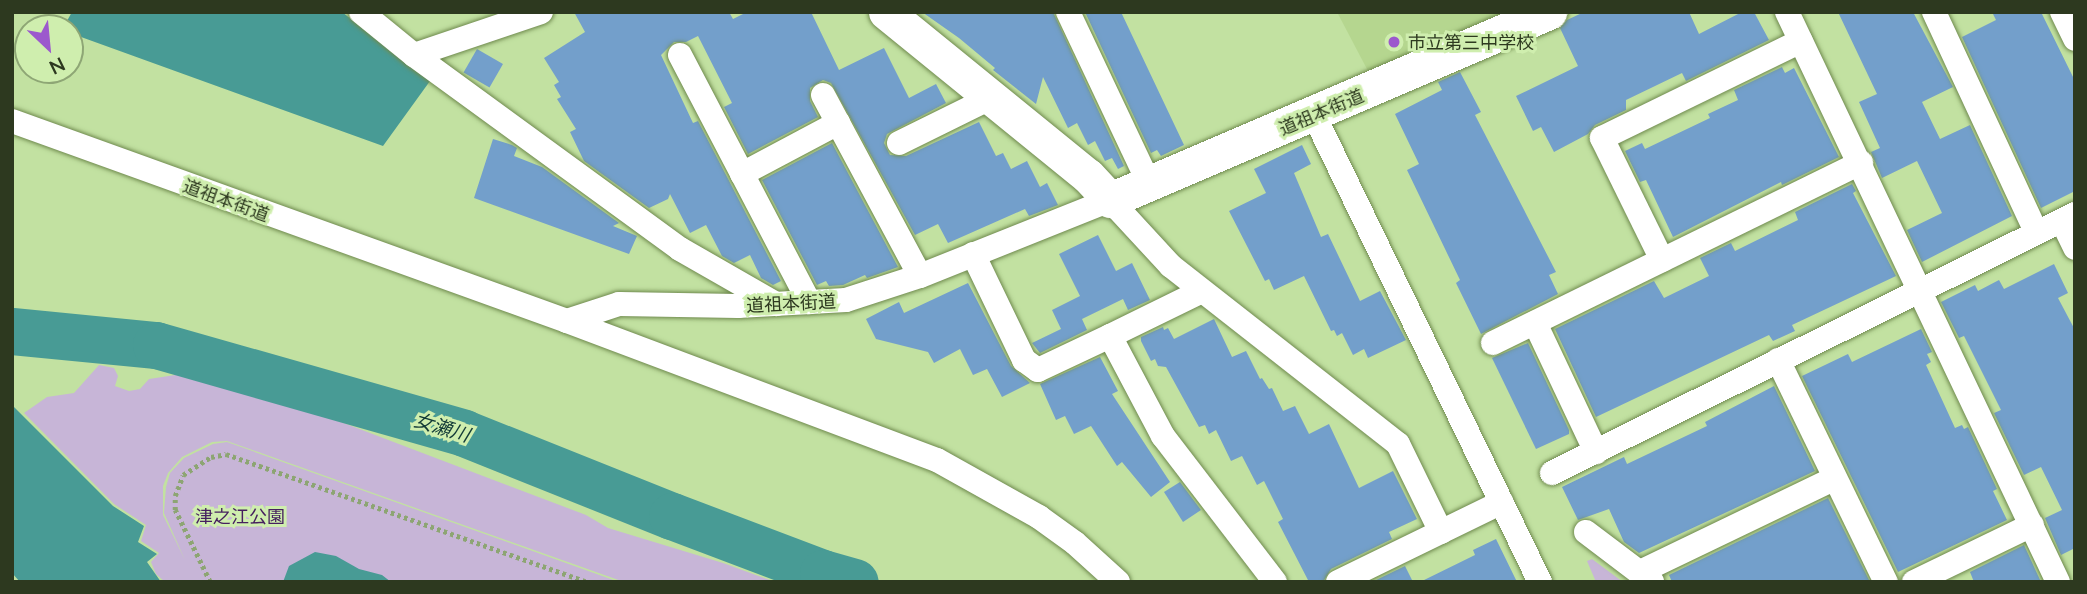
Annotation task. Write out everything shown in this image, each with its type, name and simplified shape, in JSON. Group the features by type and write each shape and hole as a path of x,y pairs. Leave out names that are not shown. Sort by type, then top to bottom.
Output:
{"street":[{"path":"361,12 414,55 680,249 776,304"},
{"path":"414,55 541,12"},
{"path":"1068,12 1149,183"},
{"name":"道祖本街道","path":"12,121 567,321 619,304 776,304 846,300 920,276 1110,201 1549,12"},
{"path":"1787,12 2032,525 2063,577"},
{"path":"1934,12 2036,232"},
{"path":"2062,12 2075,39"},
{"path":"903,17 992,97 1088,176 1171,266 1398,444 1441,532"},
{"path":"1661,260 1602,138 1801,41"},
{"path":"680,55 809,302"},
{"path":"823,95 920,276"},
{"path":"900,143 992,97"},
{"path":"1314,115 1541,582"},
{"path":"742,174 838,123"},
{"path":"1493,343 1861,163"},
{"path":"1552,473 1921,288 2068,218 2075,248"},
{"path":"973,254 1024,360 1038,370 1202,291"},
{"path":"567,321 937,460 1039,517 1075,543 1118,582"},
{"path":"1535,323 1596,452"},
{"path":"1110,336 1163,436 1275,582"},
{"path":"1778,360 1886,582"},
{"path":"1586,532 1646,577 1835,478"},
{"path":"1338,582 1502,502"},
{"path":"1914,582 2032,525"}],"path":[{"path":"210,582 175,510 175,496 183,475 211,457 226,454 588,582"}],"shaded area":[{"name":"市立第三中学校","path":"1337,12 1505,12 1368,71"}],"green space":[{"name":"津之江公園","path":"99,365 114,368 118,376 115,386 129,391 140,389 149,379 182,374 270,395 586,515 608,528 775,582 624,582 227,441 212,442 182,457 168,473 163,486 163,515 185,560 164,513 170,473 184,458 213,444 227,442 619,582 165,582 156,574 151,562 159,553 141,541 146,525 114,504 24,413 47,397 74,393"},
{"path":"1592,559 1623,582 1596,582 1587,561"}],"water":[{"path":"342,12 430,81 383,146 84,38 84,14 71,14"},
{"path":"12,405 113,506 144,526 138,542 157,554 147,562 161,582 20,582 12,573"},
{"path":"315,552 336,556 359,569 382,575 391,582 283,582 289,566"}],"building":[{"path":"574,12 729,12 733,19 747,12 811,12 839,70 884,48 909,98 936,84 946,103 887,134 884,143 890,155 906,156 979,122 996,156 1003,153 1011,169 1027,161 1040,187 1047,183 1058,205 1029,216 1025,209 948,243 938,224 915,235 831,83 823,80 810,88 810,101 818,117 748,154 724,107 732,103 698,36 686,42 674,42 661,55 693,123 698,121 781,281 773,285 761,278 750,255 734,263 722,256 706,225 690,233 670,194 668,199 649,208 584,161 570,132 576,129 557,99 561,97 554,85 559,82 544,58 585,32"},
{"path":"922,12 1053,12 1124,166 1118,169 1112,158 1105,161 1095,141 1088,145 1077,123 1068,128 1043,77 1036,104 993,70 995,68 959,38"},
{"path":"1085,12 1121,12 1184,145 1161,156 1157,150 1151,153"},
{"path":"1584,12 1689,12 1699,34 1742,12 1754,12 1769,40 1686,81 1682,73 1626,100 1626,110 1595,125 1588,134 1554,152 1541,127 1533,131 1516,96 1578,66 1560,28 1567,20"},
{"path":"1838,12 1913,12 1953,87 1922,102 1940,139 1970,125 2012,216 1922,262 1907,230 1942,213 1917,161 1882,178 1871,152 1880,148 1859,102 1877,94"},
{"path":"1992,12 2041,12 2075,81 2075,191 2041,208 1962,37 1996,20"},
{"path":"477,49 503,64 489,87 464,72"},
{"path":"1782,67 1785,73 1794,68 1839,157 1782,185 1781,182 1673,237 1646,180 1640,182 1625,151 1642,143 1645,149 1710,118 1708,114 1738,100 1734,90"},
{"path":"1460,72 1481,112 1475,115 1556,272 1549,275 1558,294 1481,334 1456,283 1460,280 1407,170 1419,164 1395,114 1442,90 1438,82"},
{"path":"493,139 517,148 514,156 542,167 619,223 613,226 637,236 629,254 474,198"},
{"path":"832,143 898,267 867,278 865,275 843,285 829,286 826,281 817,285 762,180"},
{"path":"1302,145 1311,164 1294,173 1321,237 1328,234 1360,301 1380,291 1406,340 1368,358 1364,349 1353,355 1342,333 1337,336 1334,330 1331,331 1304,276 1274,290 1269,279 1265,281 1229,211 1266,193 1254,169"},
{"path":"1852,184 1856,191 1853,193 1896,276 1792,325 1795,331 1773,341 1769,335 1596,417 1555,329 1654,281 1664,298 1709,276 1700,258 1731,243 1735,251 1798,220 1795,212"},
{"path":"1098,235 1116,271 1132,263 1150,300 1128,310 1123,299 1082,319 1087,330 1040,353 1032,343 1061,329 1052,310 1080,296 1059,254"},
{"path":"2054,264 2068,293 2058,298 2075,330 2075,548 2061,555 2045,518 2062,510 2041,467 2024,475 1994,413 2001,410 1964,336 1959,338 1941,302 1975,285 1978,291 1999,280 2004,289"},
{"path":"968,283 1011,366 1030,383 1002,397 987,369 973,375 960,349 934,363 928,352 876,339 866,319 899,302 904,313"},
{"path":"1214,319 1232,357 1246,351 1260,379 1262,378 1269,389 1272,388 1283,411 1295,406 1309,434 1329,424 1359,488 1393,471 1417,519 1389,532 1392,539 1331,569 1323,582 1309,582 1278,522 1283,519 1264,481 1257,485 1242,456 1231,461 1216,430 1209,434 1205,425 1199,427 1166,367 1158,366 1155,359 1151,361 1141,341 1141,337 1163,327 1164,330 1168,328 1174,339"},
{"path":"1921,329 1932,352 1927,354 1931,362 1926,365 1955,428 1962,425 1964,429 1968,427 1997,489 1993,491 2007,520 1898,572 1802,376 1848,354 1852,362"},
{"path":"1528,343 1569,430 1569,434 1536,449 1492,358"},
{"path":"1100,357 1118,391 1112,394 1170,482 1151,497 1122,462 1117,466 1091,426 1074,434 1065,416 1056,420 1040,384"},
{"path":"1774,386 1815,471 1639,553 1624,542 1609,509 1578,520 1562,487 1624,457 1627,464 1707,426 1705,422"},
{"path":"1180,482 1201,510 1183,522 1164,492"},
{"path":"1828,498 1869,580 1672,582 1669,575"},
{"path":"1496,539 1517,582 1420,582 1475,555 1473,550"},
{"path":"2024,545 2041,582 1974,582 1970,572"},
{"path":"1405,566 1413,582 1372,582"}],"waterway":[{"name":"女瀬川","path":"12,331 156,345 464,433 672,516 823,573 855,582"}],"place":[{"name":"市立第三中学校","path":"1394,42"}]}
